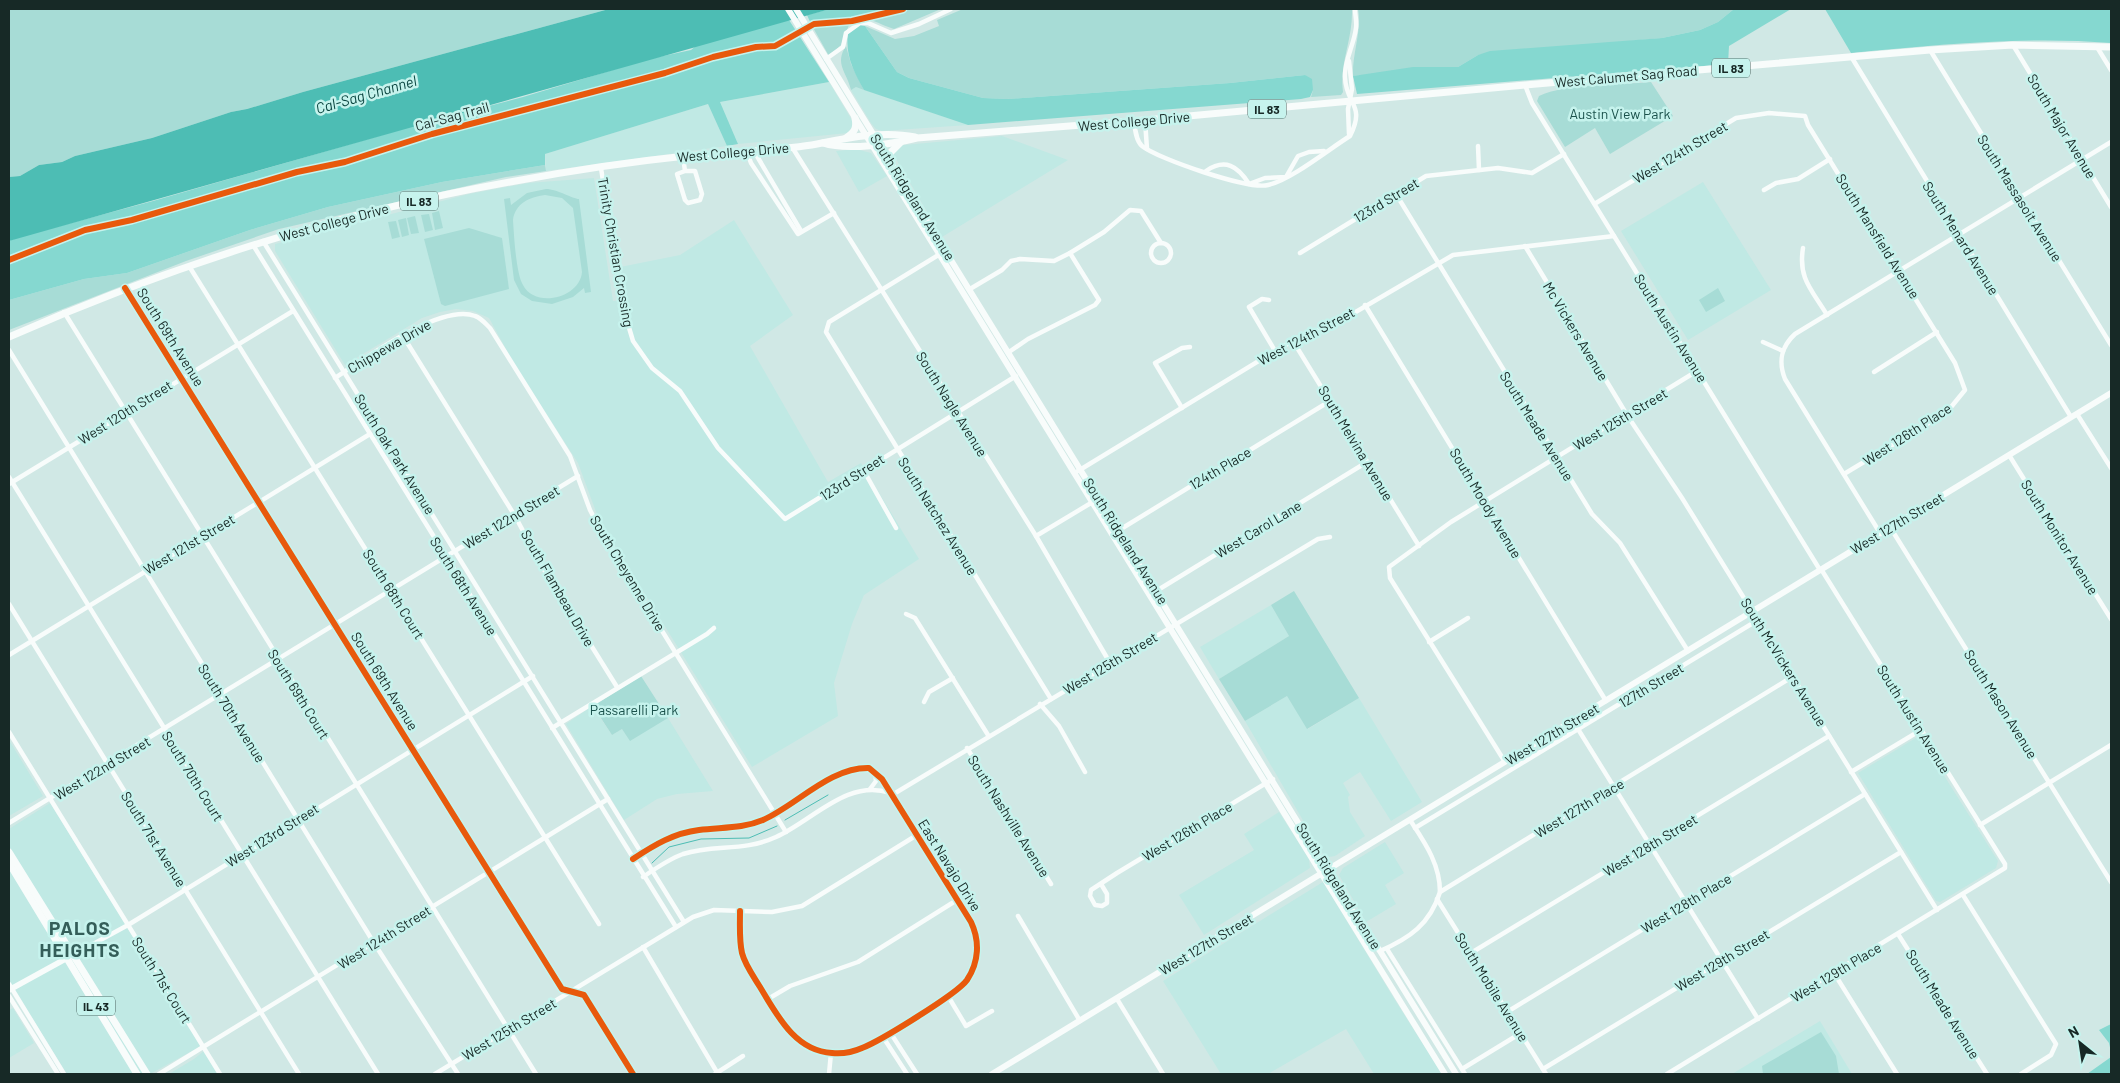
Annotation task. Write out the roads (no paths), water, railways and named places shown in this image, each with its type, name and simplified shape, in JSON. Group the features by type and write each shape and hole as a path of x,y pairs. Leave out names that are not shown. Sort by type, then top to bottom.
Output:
{"main road":[{"name":"South Ridgeland Avenue","path":"788,9 807,33 874,136 874,144 938,255 1445,1074"},
{"name":"South Ridgeland Avenue","path":"796,9 807,33"},
{"name":"West Calumet Sag Road","path":"1351,101 1930,50 2013,45 2111,47"},
{"name":"South Ridgeland Avenue","path":"824,60 866,137 889,161 946,250 1328,870 1384,950 1456,1074"},
{"name":"West College Drive","path":"823,143 833,147 902,142 917,138 1351,101"},
{"path":"846,138 854,132 857,126 855,118"},
{"name":"West College Drive","path":"9,337 64,312 189,264 263,241 355,216 447,194 511,182 683,156 751,152 823,143 846,138 902,134 917,138"},
{"path":"889,161 890,153 902,142"},
{"name":"West 127th Street","path":"992,1074 2111,393"},
{"name":"IL 43","path":"9,852 137,1074"},
{"name":"IL 43","path":"9,863 147,1074"}],"street":[{"path":"824,60 843,47 846,33 860,22 868,23 891,34 951,9"},
{"path":"1350,136 1348,109 1352,89 1348,59 1356,26 1355,9"},
{"name":"South Major Avenue","path":"2013,45 2111,207"},
{"path":"2097,46 2111,70"},
{"name":"South Massasoit Avenue","path":"1930,50 2111,345"},
{"name":"South Menard Avenue","path":"1852,58 1958,234 2074,416 2111,468"},
{"name":"South Austin Avenue","path":"1525,85 1532,103 1596,203 1614,236 2006,868"},
{"path":"1134,121 1139,143 1147,149 1181,164 1249,184 1265,178 1286,177 1350,136 1354,127 1357,108 1351,101"},
{"name":"South Mansfield Avenue","path":"1769,113 1805,116 1808,125 1937,332 1958,368 1965,390"},
{"name":"West 124th Street","path":"1596,203 1736,118 1769,113"},
{"path":"1145,120 1147,149"},
{"path":"1880,533 1785,379 1781,366 1783,351 1788,340 1958,234 2111,142"},
{"path":"1478,146 1480,170"},
{"name":"South Nagle Avenue","path":"792,147 956,412 1036,536 1110,663"},
{"path":"1286,177 1298,156 1309,152 1326,151"},
{"path":"751,152 801,231"},
{"path":"751,152 751,162 794,232 798,234 834,213"},
{"name":"123rd Street","path":"1300,253 1426,176 1498,168 1532,173 1564,154"},
{"path":"683,156 686,171"},
{"path":"1764,190 1776,183 1798,179 1830,160"},
{"path":"1206,171 1220,164 1231,166 1241,170 1249,184"},
{"name":"Trinity Christian Crossing","path":"601,168 622,304 633,341 652,368 680,390 718,448 785,519"},
{"path":"686,171 695,171 702,194 700,200 688,202 685,200 677,174 686,171"},
{"name":"South Meade Avenue","path":"1396,194 1592,514 1620,544 1688,651"},
{"path":"778,207 784,203"},
{"path":"970,289 1002,270 1011,261 1020,259 1054,261 1104,232 1130,210 1141,211 1161,243 1167,245 1171,253 1167,261 1161,263 1155,261 1151,255 1154,246 1161,243"},
{"name":"West 124th Street","path":"1073,474 1275,351 1293,341 1330,327 1437,262 1453,255 1614,236"},
{"name":"South Oak Park Avenue","path":"263,241 684,922"},
{"name":"South 68th Avenue","path":"253,244 600,804 632,859 676,927"},
{"name":"Mc Vickers Avenue","path":"1524,246 1627,415"},
{"path":"1803,248 1800,265 1803,276 1827,315"},
{"path":"881,290 946,250"},
{"path":"1009,352 1028,339 1095,305 1100,300 1070,253"},
{"name":"South 68th Court","path":"189,264 599,924"},
{"name":"South 69th Avenue","path":"125,288 562,989 584,995 633,1074"},
{"name":"South Natchez Avenue","path":"881,290 829,322 826,332 1051,699"},
{"path":"1269,300 1262,299 1249,307 1275,351"},
{"name":"South Moody Avenue","path":"1365,305 1606,700"},
{"name":"West 120th Street","path":"10,483 238,342 293,311"},
{"name":"South 69th Court","path":"64,312 124,412 536,1074"},
{"name":"Chippewa Drive","path":"335,378 403,336 435,319 460,314 473,315"},
{"name":"South Cheyenne Drive","path":"473,315 482,319 490,328 570,456 600,530 786,832"},
{"path":"1874,372 1937,332"},
{"name":"South Flambeau Drive","path":"403,336 515,516 543,568 617,687"},
{"name":"South Melvina Avenue","path":"1293,341 1419,546"},
{"path":"1763,342 1783,351"},
{"path":"1182,408 1155,363 1182,348 1190,347"},
{"name":"South 70th Avenue","path":"9,350 374,943 458,1074"},
{"name":"West 125th Street","path":"1429,642 1390,578 1388,570 1392,563 1451,522 1698,371"},
{"name":"123rd Street","path":"785,519 864,472 896,448 1021,372"},
{"name":"West 126th Place","path":"1844,474 1947,412 1965,390"},
{"name":"124th Place","path":"1111,535 1330,401"},
{"name":"South McVickers Avenue","path":"1627,415 1682,498 1938,910"},
{"name":"West 121st Street","path":"9,654 370,434"},
{"name":"South Monitor Avenue","path":"2009,455 2111,619"},
{"name":"West Carol Lane","path":"1149,596 1367,462"},
{"path":"864,472 896,528"},
{"name":"West 122nd Street","path":"9,823 165,730 578,476"},
{"name":"South 70th Court","path":"9,477 10,483 378,1074"},
{"path":"1036,536 1092,503"},
{"name":"South Mason Avenue","path":"1890,527 2111,882"},
{"name":"West 125th Street","path":"891,794 1318,538 1330,537"},
{"name":"South 71st Avenue","path":"9,604 299,1074"},
{"path":"906,614 916,618 988,735"},
{"path":"1468,618 1429,642 1505,762"},
{"name":"127th Street","path":"1415,828 1758,620"},
{"path":"552,728 714,628"},
{"name":"West 123rd Street","path":"10,988 128,925 241,853 533,676"},
{"name":"West 127th Place","path":"1440,892 1615,787 1792,677"},
{"path":"924,702 929,692 953,678"},
{"path":"1040,704 1059,726 1085,772"},
{"path":"1573,721 1758,1019"},
{"path":"1851,772 1921,730"},
{"name":"South 71st Court","path":"9,732 220,1074"},
{"name":"West 128th Street","path":"1471,953 1829,736"},
{"path":"1980,826 2111,746"},
{"name":"South Nashville Avenue","path":"967,748 1051,884"},
{"path":"632,859 642,852 680,834 749,825 776,814 849,770 862,768 874,770 876,781 870,789"},
{"name":"East Navajo Drive","path":"831,1053 855,1051 884,1036 948,996 967,980 974,967 977,952 973,928 917,835 874,770"},
{"name":"West 126th Place","path":"1101,884 1273,779"},
{"path":"644,877 653,870 684,854 749,846 786,832 847,795 870,789 891,794"},
{"name":"West 128th Place","path":"1507,1012 1865,794"},
{"name":"West 124th Street","path":"159,1074 608,799"},
{"path":"1410,820 1437,868 1440,892 1427,921 1384,950 1465,1074"},
{"name":"West 125th Street","path":"435,1074 684,922 714,910 782,912 802,906 917,835"},
{"name":"West 129th Street","path":"1543,1069 1902,852"},
{"name":"West 129th Place","path":"1667,1074 2006,868"},
{"path":"1101,884 1107,894 1108,903 1102,906 1095,905 1090,896 1091,890 1101,884"},
{"path":"1964,895 2054,1040 2055,1048 2051,1056 2021,1074"},
{"name":"South Mobile Avenue","path":"1438,899 1546,1074"},
{"path":"768,999 790,986 858,962 957,900"},
{"path":"740,911 742,953 768,999 793,1036 808,1046 831,1053 829,1074"},
{"path":"1018,916 1080,1021"},
{"name":"South Meade Avenue","path":"1898,934 1987,1074"},
{"path":"643,947 716,1074 743,1056"},
{"path":"1834,974 1897,1074"},
{"path":"10,988 58,1074"},
{"path":"9,996 64,1074"},
{"path":"948,996 966,1026 992,1011"},
{"path":"1116,999 1163,1074"},
{"path":"890,1032 917,1074"},
{"path":"1462,1068 1520,1033"},
{"path":"884,1036 907,1074"}],"water":[{"name":"Cal-Sag Channel","path":"609,9 830,9 9,241 9,177 20,176 39,165 62,162 75,156 152,138 231,112"}],"waterway":[{"path":"785,820 828,795"},
{"path":"652,863 669,847 701,839 749,838 777,826"}],"district":[{"name":"PALOS HEIGHTS","path":"80,938"}],"park label":[{"name":"Austin View Park","path":"1620,113"},
{"name":"Passarelli Park","path":"634,709"}]}
